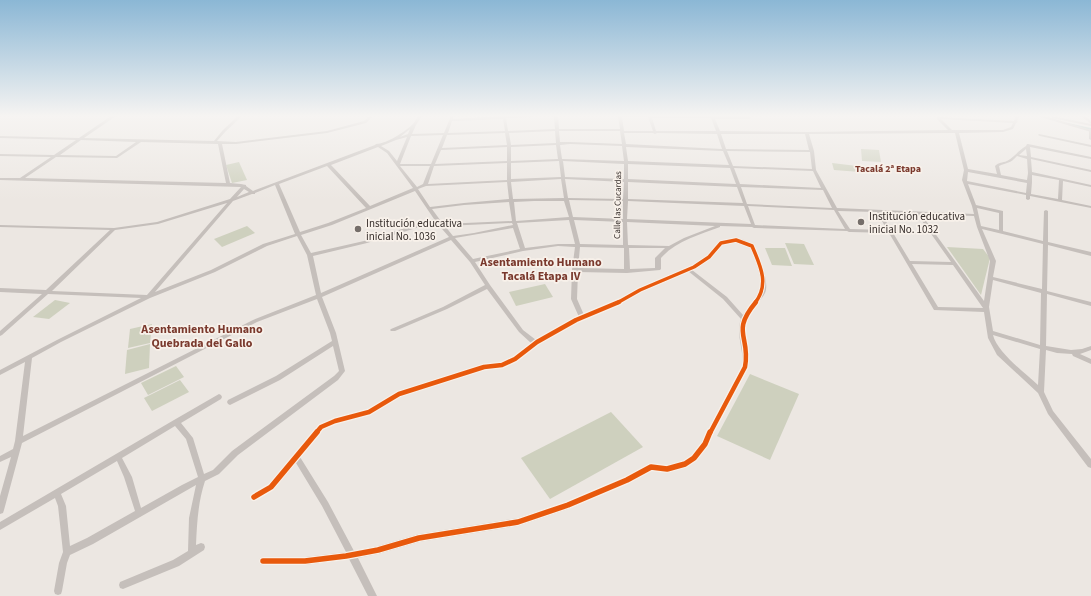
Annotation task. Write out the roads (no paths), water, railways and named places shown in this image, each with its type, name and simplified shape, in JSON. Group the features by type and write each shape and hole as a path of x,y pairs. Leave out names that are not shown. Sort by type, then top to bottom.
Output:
{"street":[{"path":"20,180 72,144"},
{"path":"0,155 117,157 136,144"},
{"path":"218,144 228,185"},
{"path":"0,226 114,229 158,223 253,193 381,144"},
{"path":"396,165 406,144"},
{"path":"425,185 442,144"},
{"path":"440,149 558,144 725,150 812,151"},
{"path":"558,144 566,198 578,244 574,299 582,318"},
{"path":"722,144 754,227"},
{"path":"810,144 814,170 849,231"},
{"path":"958,144 966,170 965,182 974,206 979,227 992,257 991,278 986,308 991,338 999,353 1041,392 1050,412 1091,465"},
{"path":"1081,144 1091,146"},
{"path":"377,145 388,152 396,165 430,208 437,220 472,261 488,286 521,331 535,343"},
{"path":"999,176 997,166 999,164 1007,164 1016,155 1028,147 1028,145 1091,158"},
{"path":"510,146 509,180 514,224 523,250"},
{"name":"Calle las Cucardas","path":"624,146 626,162 625,245 627,271"},
{"path":"1028,147 1030,172 1028,197"},
{"path":"1016,155 1091,171"},
{"path":"396,165 560,160 814,170"},
{"path":"328,164 369,208"},
{"path":"966,170 1030,182"},
{"path":"1030,172 1091,186"},
{"path":"0,373 148,297 212,271 265,245 330,224 425,185 564,178 824,189"},
{"path":"0,179 228,185 244,186 253,193"},
{"path":"1060,201 1061,179"},
{"path":"965,182 1028,197 1091,207"},
{"path":"68,552 185,487 216,472 235,453 336,378 342,371 335,342 318,296 310,255 298,234 277,184"},
{"path":"148,297 244,186"},
{"path":"430,208 512,200 566,198 626,199 976,215"},
{"path":"974,206 1000,212 1001,232"},
{"path":"878,211 936,309 986,308"},
{"path":"1041,392 1046,211"},
{"path":"918,213 986,308"},
{"path":"442,225 514,224 571,218 891,232"},
{"path":"310,255 365,242 437,220"},
{"path":"19,440 255,321 318,296 452,237 474,234 514,224"},
{"path":"575,270 627,271 658,269 658,258 668,247 720,225"},
{"path":"979,227 1091,254"},
{"path":"0,334 114,229"},
{"path":"254,497 271,487 321,427 335,421 369,412 399,394 484,367 502,365 515,359 535,343 582,318 609,307 640,290 688,269 708,257 721,243 736,240 752,246 757,259 763,287 762,293 744,319 742,336 747,359 745,367 705,444 694,458 685,464 667,469 651,467 627,480 568,505 518,522 419,538 378,550 351,555 305,561 263,561"},
{"path":"472,261 523,250 558,245 578,244 668,247"},
{"path":"909,262 955,264"},
{"path":"688,269 725,298 744,319"},
{"path":"991,278 1091,304"},
{"path":"393,330 445,308 488,286"},
{"path":"0,290 148,297"},
{"path":"990,332 1043,347 1073,353 1091,362"},
{"path":"230,402 278,378 335,342"},
{"path":"1073,353 1091,348"},
{"path":"0,510 19,440 29,358"},
{"path":"0,526 219,397"},
{"path":"176,422 189,438 202,479 192,518 192,552"},
{"path":"0,459 16,451"},
{"path":"118,456 128,477 139,513"},
{"path":"296,457 325,504 373,596"},
{"path":"57,492 62,506 68,552 62,564 58,592"},
{"path":"123,586 176,563 201,547"}],"place":[{"name":"Institución educativa inicial No. 1032","path":"861,222"},
{"name":"Institución educativa inicial No. 1036","path":"358,229"}],"district":[{"name":"Tacalá 2ª Etapa","path":"888,169"},
{"name":"Asentamiento Humano Tacalá Etapa IV","path":"541,269"},
{"name":"Asentamiento Humano Quebrada del Gallo","path":"202,336"}]}
